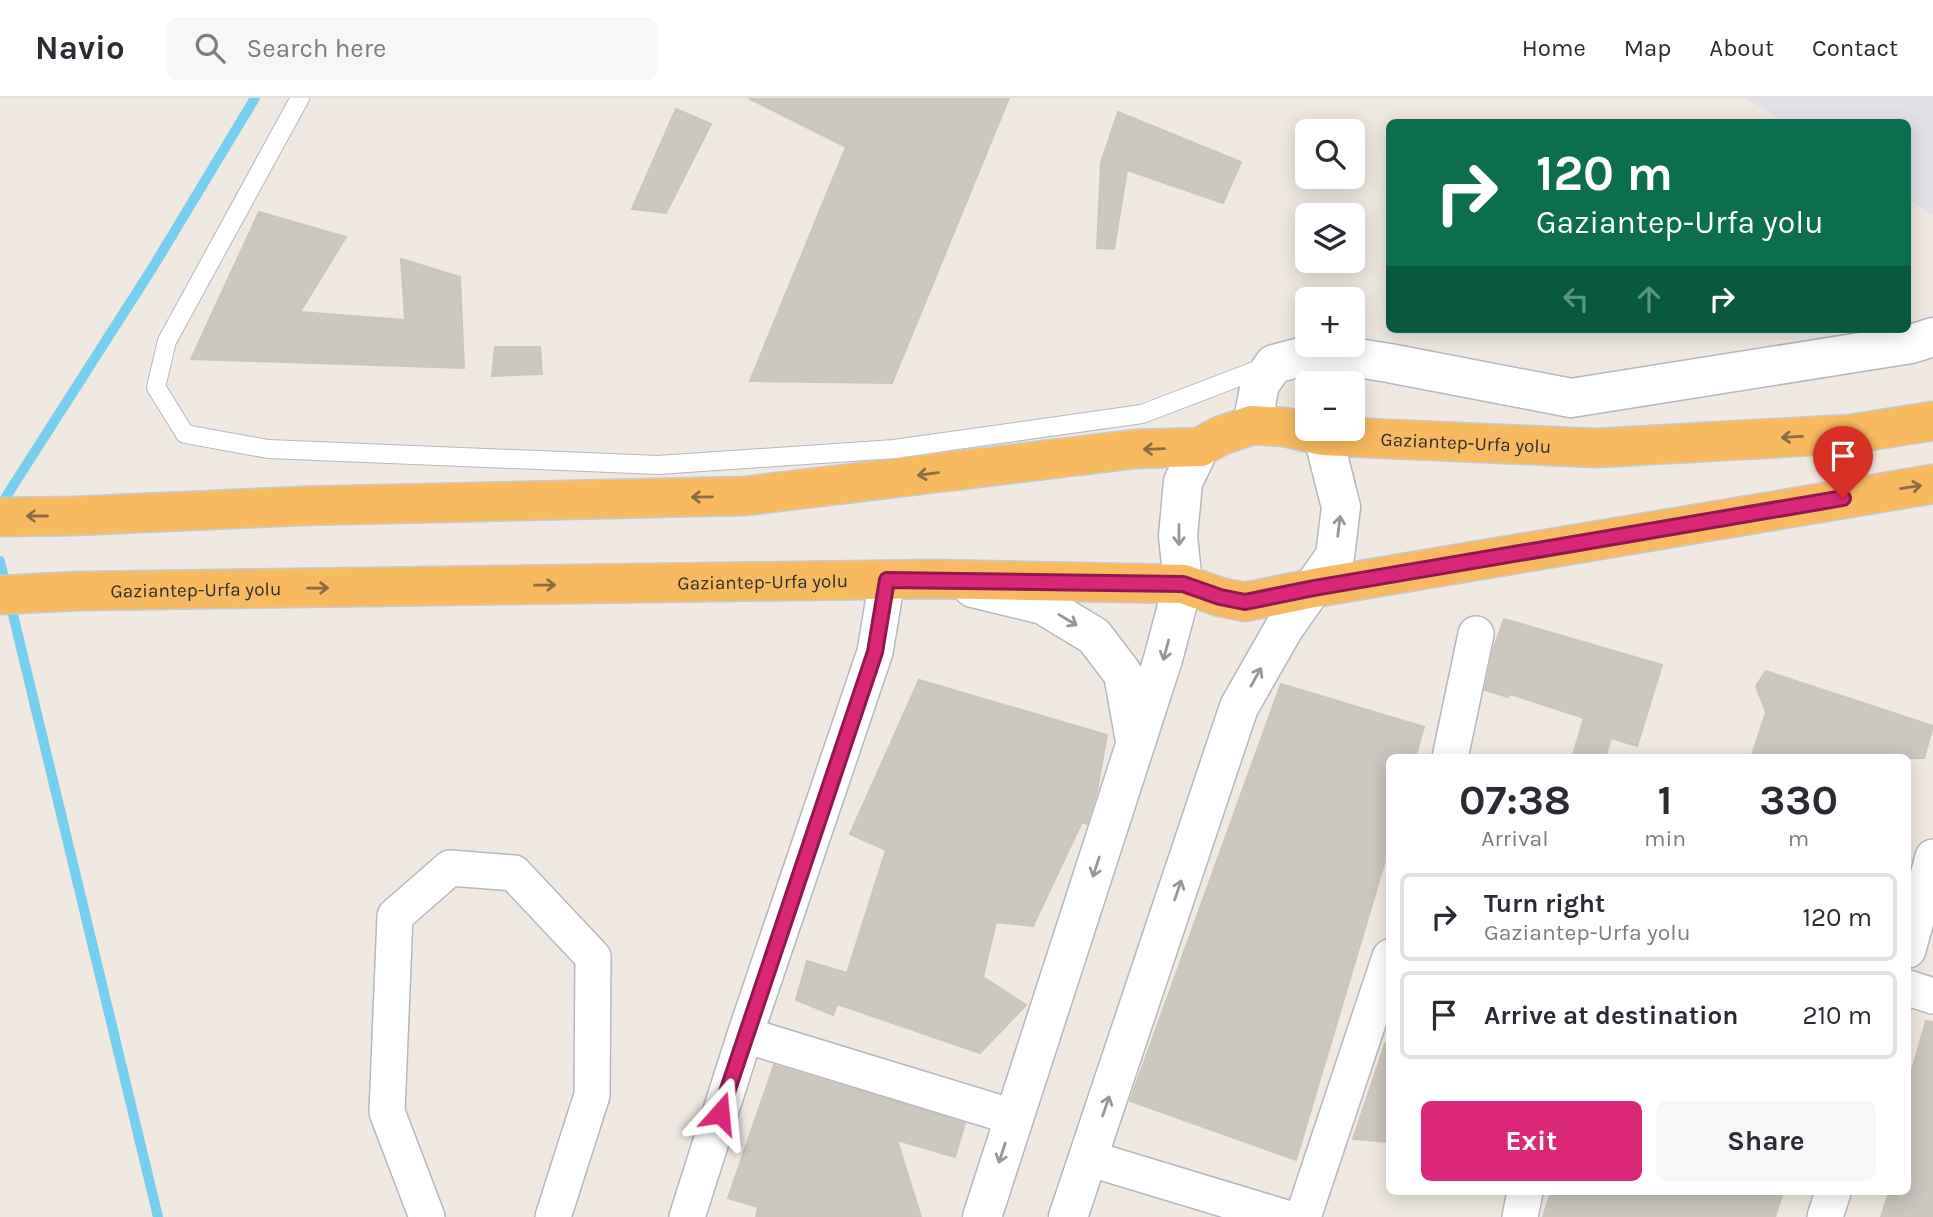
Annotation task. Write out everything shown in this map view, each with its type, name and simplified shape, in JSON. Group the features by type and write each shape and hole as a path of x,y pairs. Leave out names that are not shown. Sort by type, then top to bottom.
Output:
{"highway":[{"name":"Gaziantep-Urfa yolu","path":"1365,434 1597,448 1850,434 1933,421"},
{"name":"Gaziantep-Urfa yolu","path":"0,517 301,506 745,496 1135,449 1200,447 1220,436 1252,425 1295,428"},
{"name":"Gaziantep-Urfa yolu","path":"0,595 78,591 933,579 1183,584 1220,597 1245,602 1314,588 1933,484"}],"main road":[{"path":"1252,425 1260,384 1275,363 1320,352 1571,398 1911,344 1933,337"},
{"path":"1365,376 1389,363"},
{"path":"1068,1217 1240,707 1284,628 1335,556 1341,507 1327,441"},
{"path":"982,1217 1136,745 1183,584 1178,536 1183,482 1200,447"},
{"path":"933,579 1043,605 1094,636 1123,674 1136,745"}],"street":[{"path":"687,1217 745,1035 875,652 887,580"},
{"path":"1451,754 1476,635"},
{"path":"1911,935 1933,857"},
{"path":"427,1217 387,1112 395,916 450,868 514,873 593,957 592,1095 553,1217"},
{"path":"1303,1217 1386,969"},
{"path":"1911,989 1933,996"},
{"path":"745,1035 1013,1117"},
{"path":"1088,1158 1283,1217"},
{"path":"1520,1217 1524,1195"},
{"path":"1825,1217 1832,1195"}],"lane":[{"path":"300,98 167,341 156,387 185,434 268,449 686,463 894,449 1142,414 1275,363"}],"shaded area":[{"path":"1746,98 1933,98 1933,215 1911,201 1911,119 1780,119"}],"building":[{"path":"748,98 1009,98 892,383 750,381 846,147"},
{"path":"676,109 711,124 666,213 632,209"},
{"path":"1118,112 1241,162 1223,203 1127,170 1114,249 1097,248 1101,163"},
{"path":"259,212 346,237 300,312 405,320 401,259 460,277 464,368 191,359"},
{"path":"495,347 540,347 542,374 492,376"},
{"path":"1504,619 1662,665 1637,746 1611,738 1606,754 1573,754 1584,718 1510,694 1508,697 1485,690 1493,650"},
{"path":"1766,671 1933,726 1924,758 1911,758 1911,754 1752,754 1766,712 1756,686"},
{"path":"919,680 1107,735 1097,791 1087,824 1082,822 1033,926 996,922 983,977 1026,1005 980,1053 837,1004 833,1015 796,1000 807,961 847,973 886,850 850,834"},
{"path":"1281,684 1424,727 1416,754 1386,754 1386,857 1296,1160 1130,1101"},
{"path":"1926,1021 1933,1022 1933,1217 1881,1217 1888,1195 1911,1195 1911,1074"},
{"path":"1385,1044 1386,1044 1386,1142 1353,1139"},
{"path":"774,1065 965,1123 955,1157 897,1140 921,1217 756,1217 758,1207 728,1198"},
{"path":"1550,1195 1782,1195 1775,1217 1543,1217"}],"waterway":[{"path":"0,506 153,267 255,98"},
{"path":"0,561 6,587"},
{"path":"10,602 158,1217"}],"route":[{"path":"720,1113 875,652 887,580 1183,584 1220,597 1245,602 1843,498"}]}
